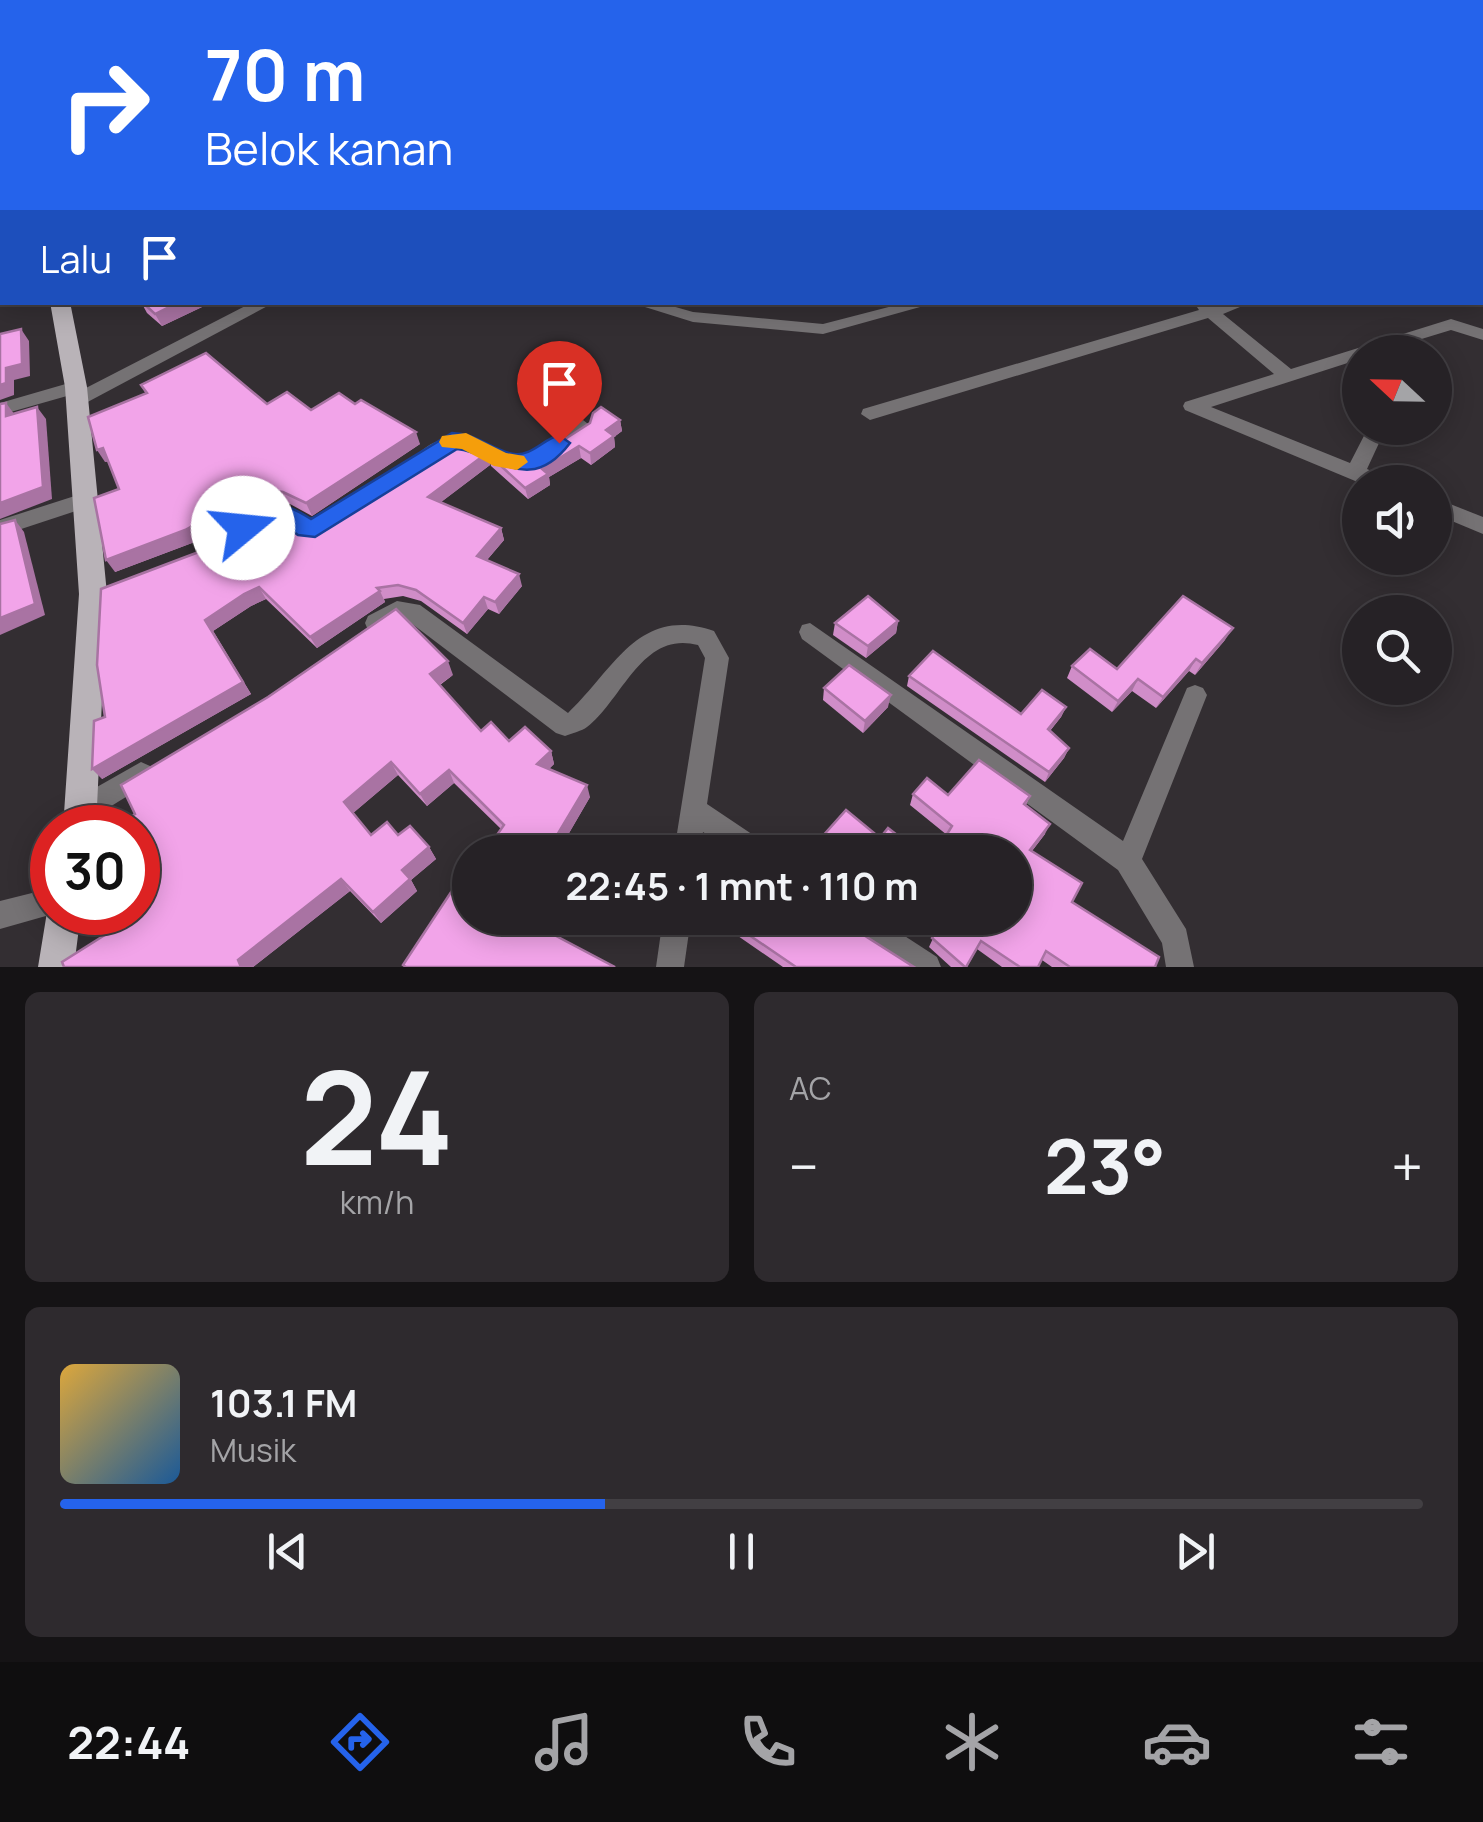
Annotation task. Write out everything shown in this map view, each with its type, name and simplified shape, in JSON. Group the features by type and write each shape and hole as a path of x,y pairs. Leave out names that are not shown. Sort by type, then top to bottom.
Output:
{"main road":[{"path":"60,305 75,394 84,501 102,590 82,805"},
{"path":"56,967 61,935"}],"street":[{"path":"0,409 75,394 261,305"},
{"path":"648,305 693,317 823,329 918,305"},
{"path":"870,414 1206,307 1288,376"},
{"path":"1418,335 1450,324 1483,335"},
{"path":"1342,359 1192,406 1342,468"},
{"path":"413,466 452,441 466,441 502,461 535,458 583,427"},
{"path":"0,528 84,501"},
{"path":"229,536 274,511 306,528 315,528 348,508"},
{"path":"1452,513 1483,526"},
{"path":"360,634 396,610 412,612 565,725 578,720 654,638 680,630 706,638 717,658 689,835"},
{"path":"810,632 1128,862 1176,940 1180,967"},
{"path":"1128,862 1195,695"},
{"path":"100,805 166,760"},
{"path":"693,810 730,835"},
{"path":"0,915 30,908"},
{"path":"670,967 675,935"},
{"path":"880,935 928,967"}],"building":[{"path":"145,305 173,305 155,314"},
{"path":"21,329 22,364 6,368 6,383 0,385 0,334"},
{"path":"206,353 267,404 287,392 311,410 339,393 355,404 361,400 416,432 306,503 283,492 261,489 185,530 106,560 94,498 119,489 103,448 97,450 88,417 147,393 141,385"},
{"path":"6,403 6,416 37,407 43,487 0,503 0,404"},
{"path":"601,407 620,420 606,430 614,436 590,453 579,446 542,469 548,474 525,488 488,454 514,460 540,455 590,423 593,413"},
{"path":"445,442 487,453 428,497 501,528 477,556 519,574 495,602 484,597 463,623 416,590 398,585 377,588 380,591 310,637 259,587 205,620 243,682 92,769 94,721 105,717 97,665 101,589 204,550 267,512 302,526 318,525"},
{"path":"15,520 35,604 0,618 0,524"},
{"path":"868,596 898,621 868,646 835,623"},
{"path":"1183,596 1233,628 1202,663 1196,659 1163,697 1138,679 1118,701 1072,666 1090,649 1117,669"},
{"path":"396,609 448,661 430,674 481,731 491,722 509,741 525,727 551,751 537,764 587,785 557,835 497,835 504,825 449,770 420,794 391,762 344,802 371,835 387,822 398,835 410,826 429,847 402,870 410,879 373,912 341,879 238,960 241,967 64,967 62,962 105,935 160,935 160,805 131,805 121,785 268,697"},
{"path":"933,651 1021,714 1042,690 1066,707 1048,729 1069,748 1049,772 909,676"},
{"path":"849,665 891,695 865,721 824,688"},
{"path":"979,760 1030,796 1024,804 1050,824 1032,847 1032,835 946,835 952,826 913,794 927,778 948,795"},
{"path":"846,810 876,835 824,835"},
{"path":"1032,851 1082,883 1072,902 1159,957 1155,967 1070,967 1046,951 1038,967 1020,967 981,941 965,967 932,938 1032,935"},
{"path":"452,891 452,935 554,935 615,967 406,967 403,965"},
{"path":"749,935 864,935 914,967 796,967"}],"slow traffic":[{"path":"450,442 466,441 502,461 517,462"}],"route":[{"path":"243,528 274,511 306,528 315,528 452,441 466,441 513,463 535,458 559,443"}]}
